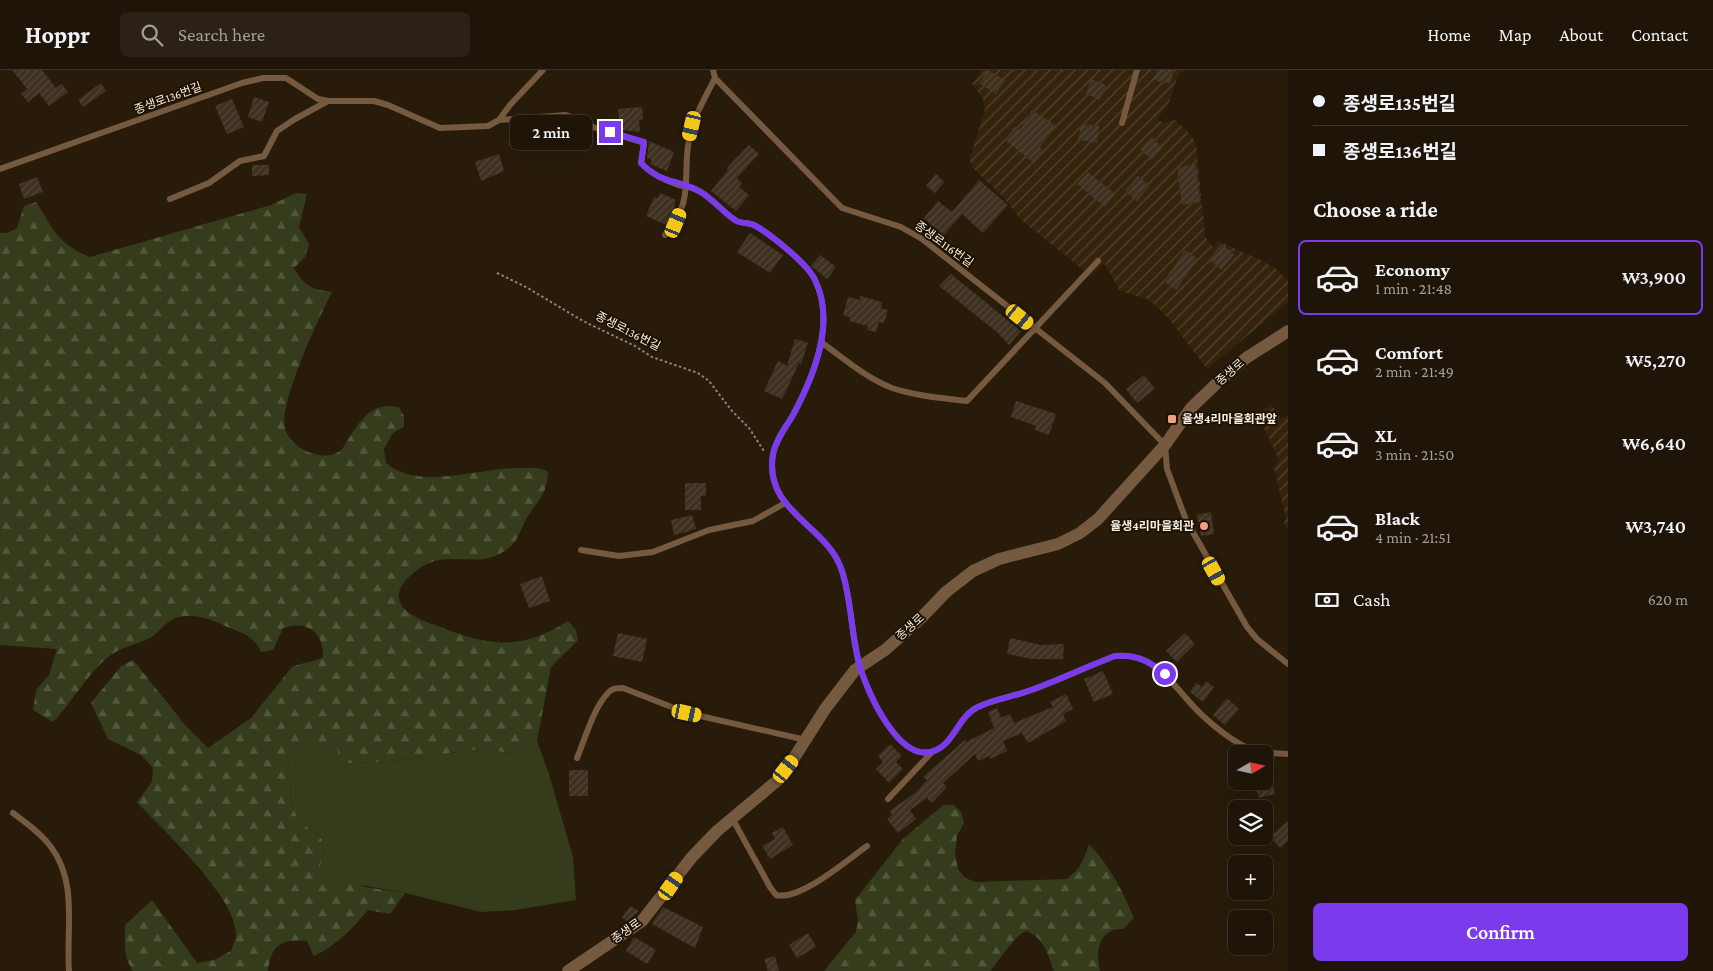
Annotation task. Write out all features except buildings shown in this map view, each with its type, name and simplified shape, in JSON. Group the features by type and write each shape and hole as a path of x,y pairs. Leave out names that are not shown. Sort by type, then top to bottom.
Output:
{"street":[{"name":"종생로","path":"568,971 642,921 692,857 717,830 778,780 806,740 824,709 860,667 885,650 922,618 946,592 973,571 999,559 1058,544 1080,533 1098,519 1165,445 1191,408 1246,358 1288,331"}],"lane":[{"path":"499,120 510,105 543,70"},
{"path":"665,235 676,223 688,187 687,157 692,126 715,78 714,70"},
{"path":"1122,123 1137,70"},
{"name":"종생로136번길","path":"0,169 242,83 264,78 286,78 318,99 328,101 374,101 406,111 440,128 488,126 499,120 551,115 572,117 593,127 644,142 641,163 649,172 695,189 710,198 737,222 752,224 800,260 815,278 822,301 824,327 821,342 798,406 778,440 772,467 780,496 829,548 842,569 860,667 885,720 894,733 907,746 916,752 933,752"},
{"name":"종생로116번길","path":"715,78 842,208 901,227 922,239 1105,383 1165,445"},
{"path":"170,200 208,183 240,161 264,156 277,131 328,101"},
{"path":"821,342 873,378 891,387 933,398 967,401 1098,261"},
{"path":"1165,445 1168,469 1174,490 1186,520 1200,546 1247,627 1257,639 1288,664"},
{"path":"581,550 619,556 653,552 709,530 753,521 785,503"},
{"path":"888,799 933,752 943,746 970,712 978,707 1032,690 1115,656 1129,655 1152,664 1165,674 1203,716 1242,745 1256,751 1288,754"},
{"path":"576,758 599,708 608,692 615,688 622,688 687,713 806,740"},
{"path":"13,813 37,832 51,847 64,872 68,890 69,971"},
{"path":"732,818 773,891 776,895 785,898 810,885 867,846"}],"path":[{"name":"종생로136번길","path":"497,273 526,287 554,306 635,346 652,357 698,373 709,381 732,411 750,428 760,442 772,467"}],"shaded area":[{"path":"982,70 1184,70 1178,75 1169,103 1157,119 1162,122 1176,120 1196,143 1205,236 1213,247 1218,241 1275,268 1288,280 1288,302 1207,369 1169,319 1156,306 1147,299 1120,291 1104,263 1091,276 1021,220 1004,198 971,166 970,159 985,109 983,99 972,84"},
{"path":"1271,404 1281,419 1288,415 1288,529 1284,522 1286,518 1274,468 1279,460 1258,415"}],"green space":[{"path":"296,193 307,194 299,227 309,244 305,257 294,268 301,279 309,286 332,292 301,360 288,399 285,428 288,435 308,452 325,456 333,455 341,450 369,413 382,407 399,407 404,416 404,427 393,433 384,449 386,463 400,471 415,476 432,477 518,468 538,468 548,472 542,496 511,546 494,556 482,559 447,559 423,566 403,583 399,599 405,610 411,614 429,623 471,638 503,643 518,641 534,638 568,621 576,630 578,640 551,667 537,741 509,753 482,749 392,761 341,764 287,755 291,778 290,802 299,820 322,839 325,852 320,867 365,887 405,893 390,914 368,910 344,936 314,956 307,941 284,942 275,949 268,971 133,971 126,955 125,925 152,900 197,963 214,960 231,951 236,937 234,921 225,903 197,865 137,802 152,782 153,768 141,755 108,739 91,703 121,666 133,660 186,726 208,748 251,718 292,667 323,657 323,648 317,634 312,630 306,627 291,626 283,628 273,650 261,652 251,638 219,623 204,618 181,617 167,623 150,638 118,651 106,659 90,675 53,722 33,710 36,690 49,675 57,649 0,645 0,233 7,233 17,228 24,206 36,202 57,235 79,252 90,257 271,205"},
{"path":"537,741 549,774 573,857 576,900 515,910 481,912 406,893 326,879 320,867 325,852 322,839 299,820 290,802 291,778 287,755 295,743 336,744 341,764 392,761 482,749 509,753"},
{"path":"943,805 954,805 961,812 964,823 957,836 955,854 958,869 965,878 976,882 1067,879 1081,864 1089,844 1115,879 1134,918 1123,929 1109,932 1104,937 1098,956 1100,971 1054,971 1041,942 1026,931 1012,943 990,971 824,971 856,932 858,921 855,900 903,839"}],"place":[{"name":"율생4리마을회관앞","path":"1172,419"},
{"name":"율생4리마을회관","path":"1204,526"}],"route":[{"path":"610,132 644,142 641,163 649,172 666,180 695,189 710,198 737,222 752,224 800,260 815,278 822,301 824,327 816,358 798,406 778,440 772,467 780,496 792,512 829,548 842,569 860,667 885,720 894,733 907,746 916,752 933,752 954,736 970,712 978,707 1032,690 1115,656 1129,655 1142,658 1165,674"}]}
